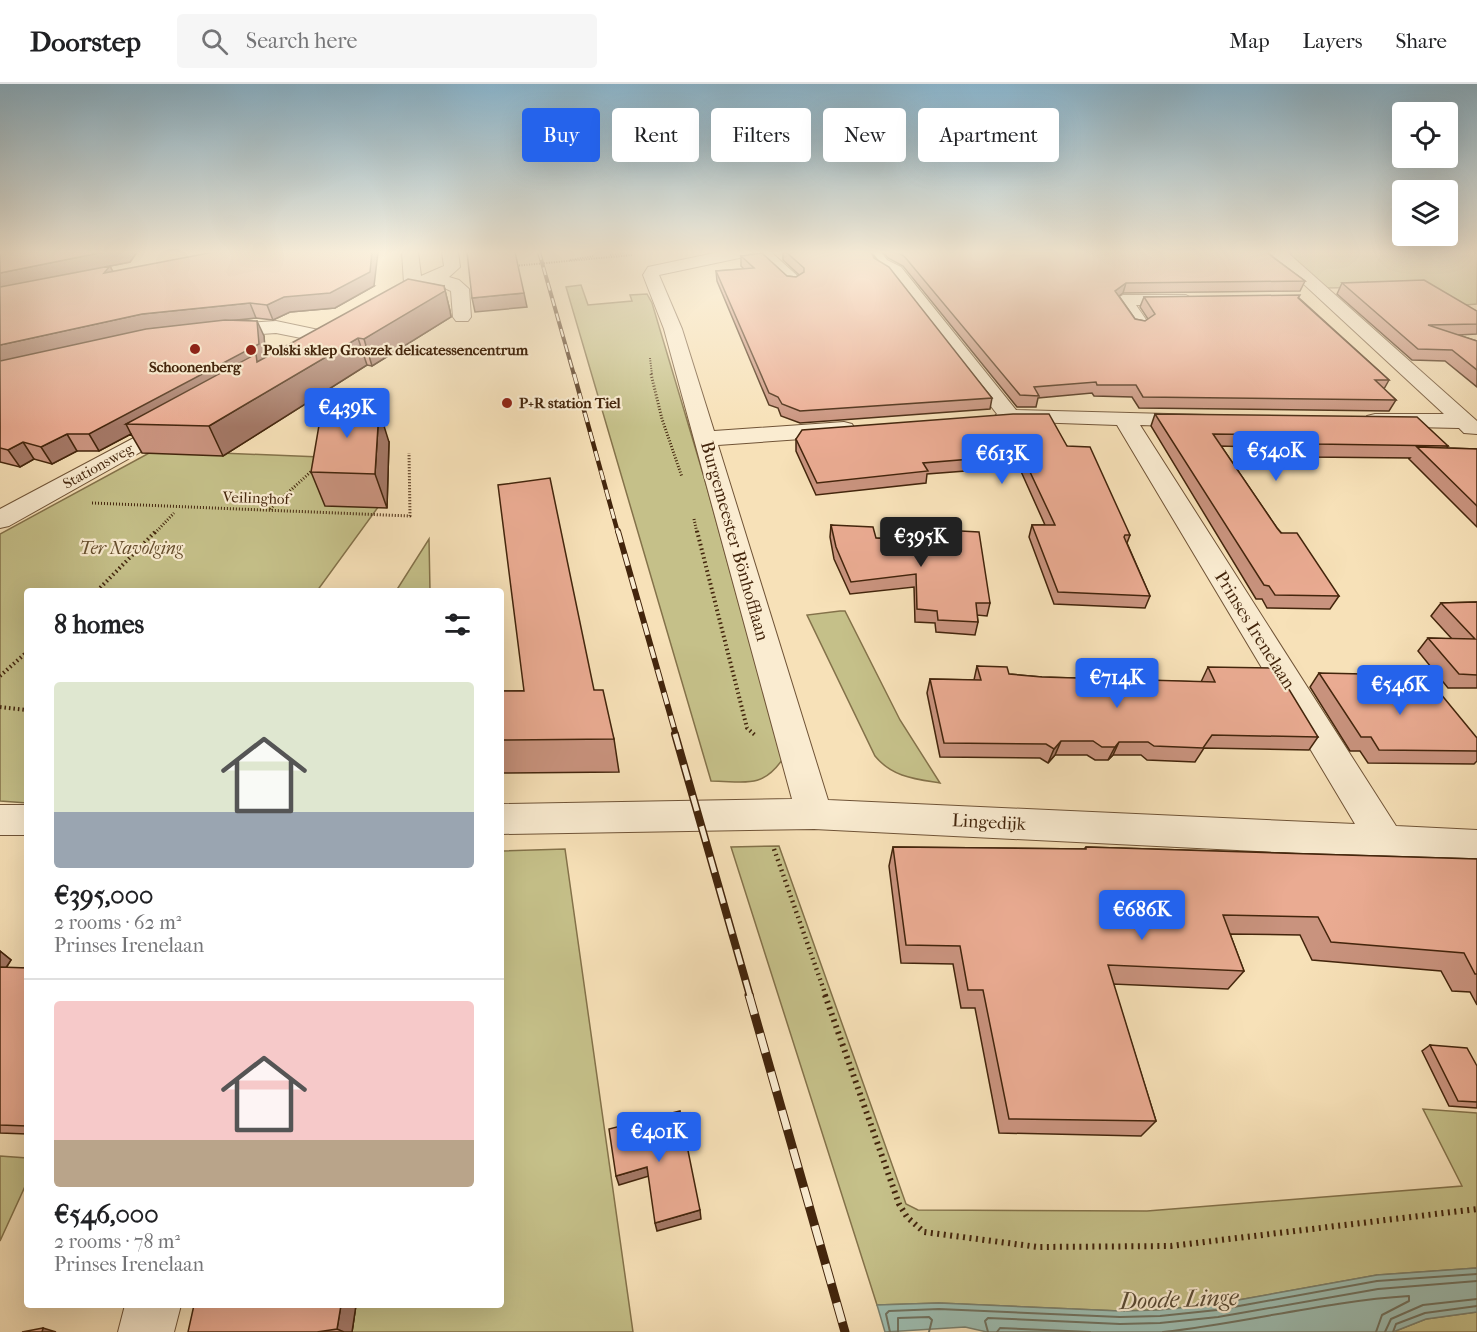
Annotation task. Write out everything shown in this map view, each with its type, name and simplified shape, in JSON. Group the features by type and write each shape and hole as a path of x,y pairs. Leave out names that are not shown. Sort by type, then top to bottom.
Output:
{"street":[{"path":"367,314 373,310"},
{"path":"462,310 462,317"},
{"name":"Burgemeester Bönhofflaan","path":"666,310 814,814"},
{"path":"926,310 1010,416"},
{"path":"1130,310 1140,324"},
{"path":"1340,310 1470,427"},
{"path":"299,353 347,325"},
{"path":"197,333 276,327 326,337"},
{"name":"Stationsweg","path":"0,520 192,413"},
{"path":"987,418 1010,416 1215,420"},
{"name":"Prinses Irenelaan","path":"1125,419 1385,841"},
{"path":"1356,420 1470,427"},
{"path":"705,439 870,427"},
{"path":"0,497 40,499"},
{"name":"Lingedijk","path":"504,819 814,814 1477,846"},
{"path":"0,820 24,820"},
{"path":"146,1332 152,1308"}],"path":[{"name":"Veilinghof","path":"40,499 410,516 409,453"},
{"path":"270,509 319,465"},
{"path":"100,588 174,513"},
{"path":"0,676 24,655"},
{"path":"0,707 24,710"},
{"path":"762,815 899,1204 911,1222 924,1232 1038,1247 1171,1246 1477,1209"}],"green space":[{"path":"573,310 654,310 707,487 782,760 774,770 759,780 751,782 711,781"},
{"path":"1390,310 1477,312 1477,325 1463,317 1466,320 1413,323"},
{"name":"Ter Navolging","path":"151,452 345,458 384,499 319,588 24,588 24,803 0,801 0,534"},
{"path":"429,539 430,588 398,588"},
{"path":"845,611 900,720 940,783 896,773 875,756 807,615"},
{"path":"779,846 906,1204 918,1210 1147,1211 1462,1186 1423,1109 1477,1113 1477,1268 1377,1275 1216,1304 1159,1310 1120,1311 939,1303 877,1305 731,847"},
{"path":"565,849 633,1332 352,1332 356,1308 504,1308 504,851"},
{"path":"0,1156 24,1158 24,1189 0,1241"},
{"path":"1477,1312 1477,1332 1393,1332 1426,1319"}],"water":[{"path":"1477,1268 1477,1312 1426,1319 1393,1332 987,1332 965,1327 885,1332 877,1305 939,1303 1120,1311 1159,1310 1216,1304 1377,1275"}],"building":[{"path":"0,310 179,310 142,314 0,345"},
{"path":"351,310 413,310 364,339 358,338 209,426 126,424 256,354 257,362"},
{"path":"733,310 923,310 992,398 800,411 782,404 778,397 769,393"},
{"path":"949,310 1129,310 1135,319 1145,321 1155,314 1153,310 1312,310 1389,380 1375,380 1396,400 1143,397 1136,385 1097,385 1096,382 1034,387 1039,396 1020,395"},
{"path":"1373,310 1477,311 1477,324 1428,325 1477,341 1477,370 1452,350 1418,349"},
{"path":"225,320 257,321 259,344 89,434 67,434 41,447 23,442 8,450 0,448 0,361 146,329"},
{"path":"323,402 367,403 379,410 375,474 311,472"},
{"path":"1013,414 1049,414 1067,446 1090,447 1130,535 1124,537 1150,596 1058,592 1032,525 1055,525 1022,455 923,463 928,471 817,483 796,439 802,430"},
{"path":"1155,414 1417,417 1448,446 1315,444 1298,442 1293,435 1213,434 1277,528 1281,533 1297,533 1339,596 1275,595 1269,586 1264,585"},
{"path":"1417,447 1477,449 1477,506"},
{"path":"550,478 594,690 603,690 614,739 504,740 504,691 524,691 498,485"},
{"path":"831,525 873,527 876,538 944,542 942,530 979,532 990,603 976,603 978,622 938,620 937,611 917,609 916,574 851,582 836,547"},
{"path":"1477,602 1477,675 1459,674 1428,638 1475,639 1441,603"},
{"path":"977,666 1007,667 1009,674 1042,677 1215,682 1208,667 1276,668 1318,737 1212,735 1203,748 1154,746 1148,742 1119,742 1115,747 1102,747 1093,741 1061,741 1054,749 1046,744 944,743 930,679 981,680"},
{"path":"1319,673 1364,674 1372,685 1391,686 1397,693 1440,693 1477,738 1477,751 1379,750 1371,737 1361,737"},
{"path":"893,847 1086,849 1086,847 1477,859 1477,974 1464,953 1331,942 1318,917 1223,915 1244,971 1108,965 1156,1121 1009,1119 983,990 968,990 960,946 906,945"},
{"path":"0,967 24,968 24,1126 0,1125"},
{"path":"1430,1045 1467,1048 1477,1066 1477,1102 1458,1101"},
{"path":"680,1111 700,1210 655,1223 647,1167 616,1176 609,1129"},
{"path":"193,1308 340,1308 337,1329 317,1332 188,1332"},
{"path":"43,1328 42,1332 22,1332"}],"railway":[{"path":"556,310 574,375"},
{"path":"574,374 618,533"},
{"path":"618,531 676,735"},
{"path":"675,734 750,996"},
{"path":"749,995 845,1332"}],"place":[{"name":"Schoonenberg","path":"195,349"},
{"name":"Polski sklep Groszek delicatessencentrum","path":"251,350"},
{"name":"P+R station Tiel","path":"507,403"}],"water label":[{"name":"Doode Linge","path":"1179,1299"}]}
